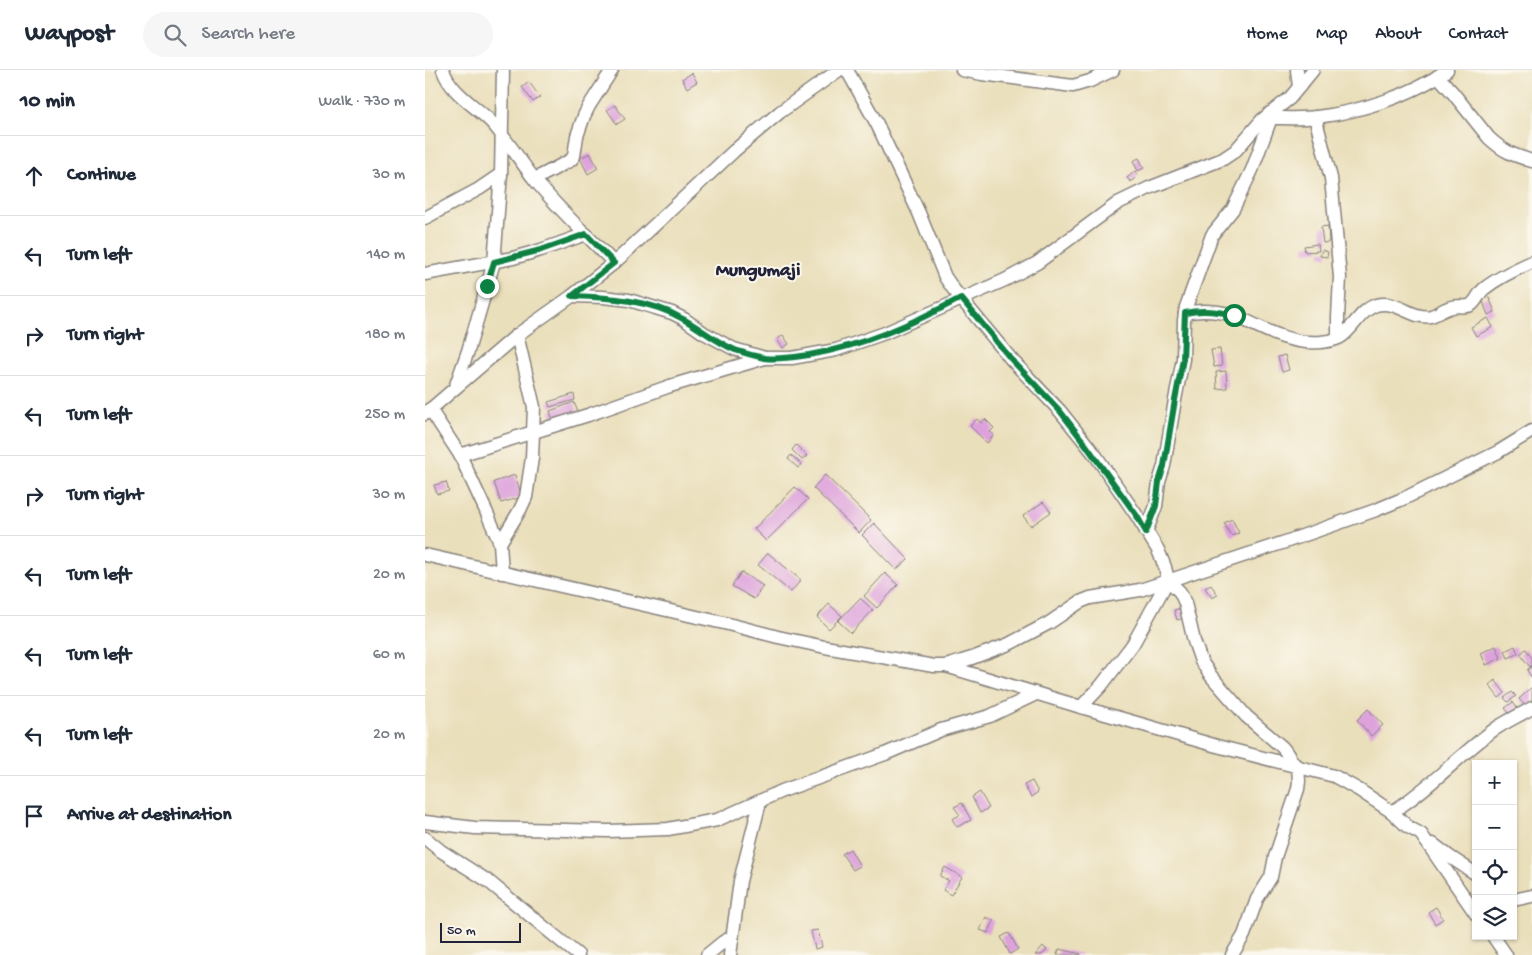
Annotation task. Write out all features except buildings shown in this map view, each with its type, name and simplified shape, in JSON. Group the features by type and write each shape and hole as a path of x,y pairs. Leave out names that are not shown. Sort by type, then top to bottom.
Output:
{"street":[{"path":"443,70 451,85 488,119 535,179 614,263"},
{"path":"455,388 494,262 501,174 503,70"},
{"path":"535,179 571,160 574,156 577,136 584,116 613,70"},
{"path":"502,573 500,543 460,455 428,412 517,335 614,263 735,150 780,112 839,70"},
{"path":"847,70 877,124 919,213 945,277 1011,359 1078,433 1137,516 1158,550 1168,580 1182,596 1194,641 1201,660 1211,676 1246,716 1283,747 1293,764 1298,766"},
{"path":"962,70 1073,86 1090,81 1113,70"},
{"path":"1297,70 1299,87"},
{"path":"572,296 629,300 672,313 734,349 765,358 791,358 836,350 885,333 1005,280 1027,269 1118,203 1149,188 1223,159 1235,151 1262,120 1271,116 1290,98 1313,70"},
{"path":"1271,116 1315,117 1353,109 1414,90 1442,73 1453,92 1489,138 1506,152 1532,161"},
{"path":"1146,532 1156,506 1159,482 1164,466 1183,359 1185,313 1212,234 1233,209 1240,197 1261,147 1271,116"},
{"path":"1315,117 1331,178 1340,277 1337,326 1340,337"},
{"path":"425,218 479,189 501,174"},
{"path":"425,274 494,262 541,250 586,234"},
{"path":"1185,313 1211,311 1234,315 1277,335 1305,342 1330,341 1340,337 1369,308 1377,304 1394,305 1413,313 1431,316 1451,307 1471,305 1479,293 1494,281 1532,262"},
{"path":"500,543 526,497 532,458 534,407 517,335"},
{"path":"460,455 588,415 670,386 765,358"},
{"path":"425,555 729,624 778,637 933,666 946,666 1009,644 1090,598 1133,592 1301,537 1376,510 1405,498 1498,452 1532,431"},
{"path":"1081,707 1101,686 1133,644 1168,580"},
{"path":"946,666 1217,746 1334,776 1392,812 1408,827 1421,834 1472,871"},
{"path":"425,822 475,828 609,831 669,829 717,820 783,791 885,754 941,730 990,716 1036,694"},
{"path":"1392,812 1412,798 1495,729 1532,708"},
{"path":"1232,955 1244,935 1257,899 1271,876 1275,858 1298,789 1298,766"},
{"path":"730,955 739,881 760,802"},
{"path":"1421,834 1472,908"},
{"path":"425,838 488,882 578,955"},
{"path":"1517,899 1532,896"},
{"path":"707,955 723,942 732,938"},
{"path":"1496,940 1507,955"}],"district":[{"name":"Mungumaji","path":"758,268"}],"route":[{"path":"487,286 494,262 541,250 586,234 614,263 572,296 629,300 672,313 734,349 765,358 791,358 836,350 885,333 961,298 1011,359 1060,411 1096,456 1146,532 1156,506 1159,482 1164,466 1183,359 1185,313 1211,311 1234,315"}]}
